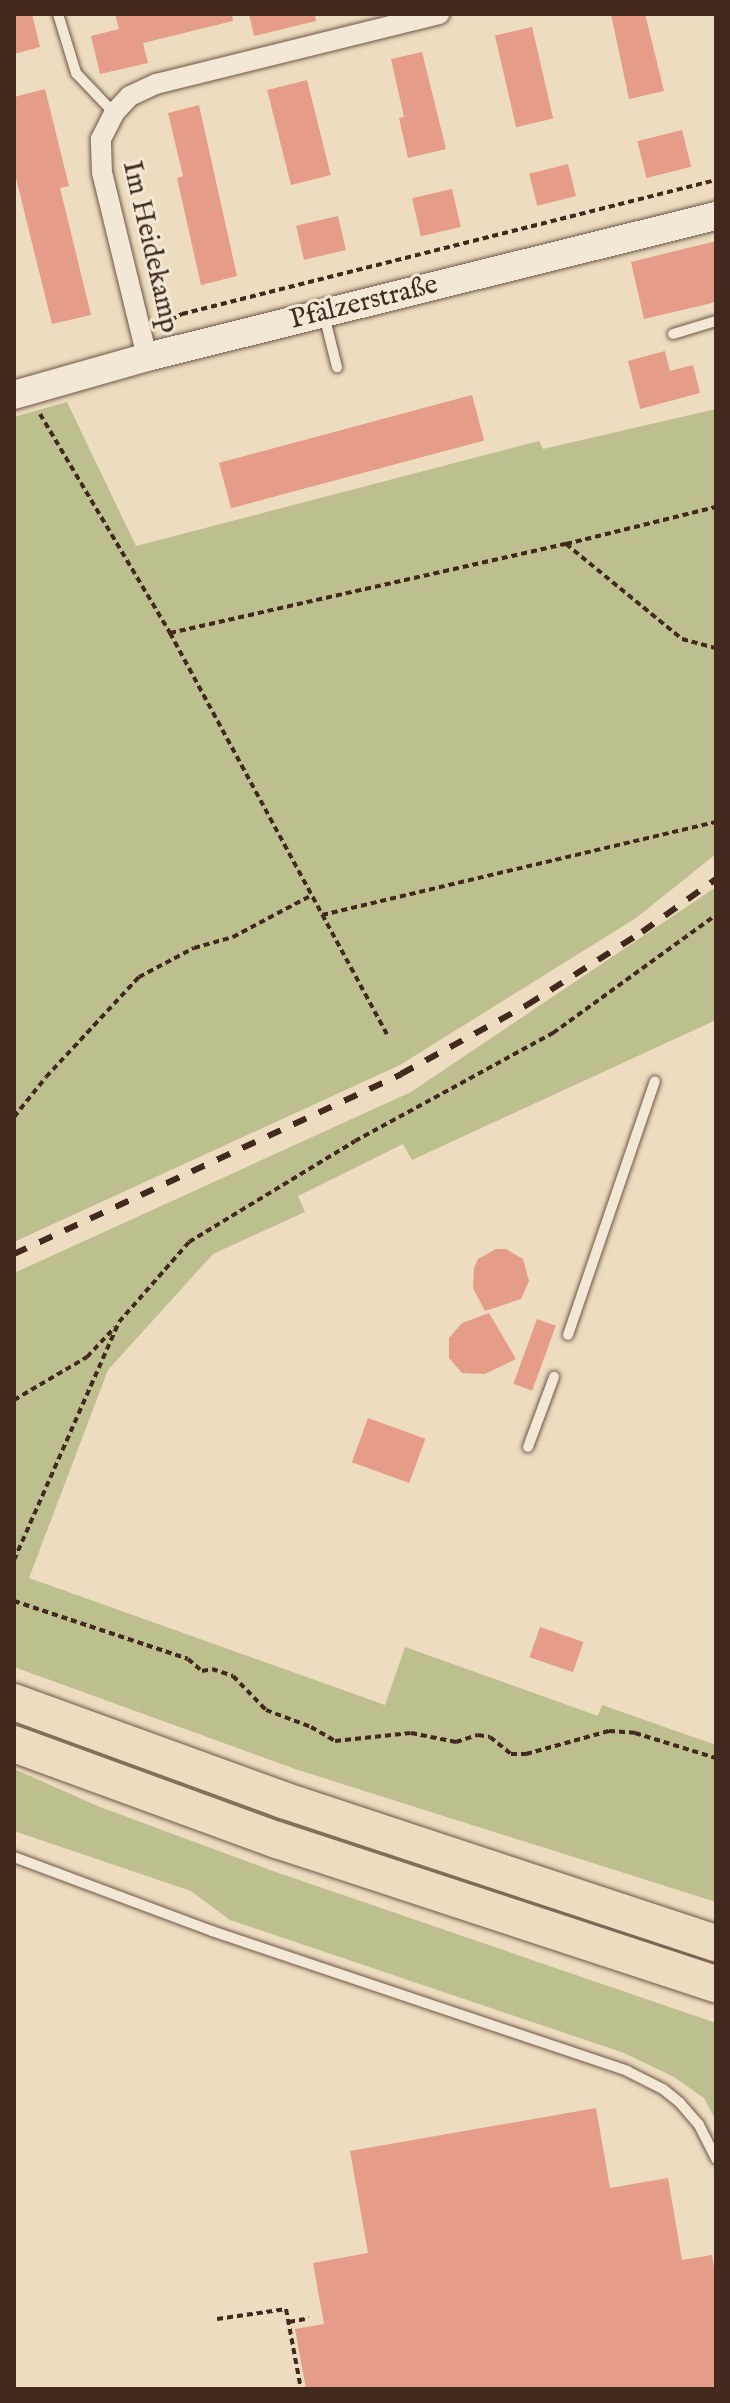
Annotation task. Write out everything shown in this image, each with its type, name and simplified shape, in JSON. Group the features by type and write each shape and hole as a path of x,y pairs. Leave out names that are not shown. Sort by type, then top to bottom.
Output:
{"highway":[{"path":"14,1702 283,1800 716,1943"},
{"path":"14,1744 277,1840 716,1984"},
{"path":"644,1920 716,1933"},
{"path":"635,1958 716,2001"}],"street":[{"path":"114,113 130,96 156,84 439,14"},
{"name":"Im Heidekamp","path":"114,113 101,139 100,164 144,346"},
{"name":"Pfälzerstraße","path":"20,393 144,346 324,313 716,216"}],"lane":[{"path":"58,14 76,73 114,113"},
{"path":"324,313 337,367"},
{"path":"673,334 716,321"},
{"path":"568,1335 655,1081"},
{"path":"528,1447 554,1377"},
{"path":"14,1857 212,1931 639,2076 680,2103 699,2125 716,2159"}],"path":[{"path":"144,346 182,314 716,180"},
{"path":"20,393 170,633 388,1036"},
{"path":"170,633 716,507"},
{"path":"566,544 682,639 716,648"},
{"path":"322,915 716,822"},
{"path":"14,1117 46,1077 139,977 194,948 233,937 312,895"},
{"path":"14,1400 87,1357 189,1242 355,1141 553,1033 716,915"},
{"path":"14,1560 119,1322"},
{"path":"14,1601 188,1659 202,1671 212,1669 233,1676 266,1710 311,1727 335,1741 411,1733 456,1742 478,1735 490,1737 511,1754 526,1754 609,1731 635,1733 716,1758"},
{"path":"217,2319 286,2309 301,2389"},
{"path":"289,2322 309,2318"}],"green space":[{"path":"67,402 136,546 539,441 543,449 716,409 716,854 636,918 400,1065 14,1242 14,417"},
{"path":"716,887 716,1020 412,1160 403,1144 298,1196 305,1212 213,1254 108,1370 29,1578 385,1705 405,1647 598,1716 602,1705 716,1745 716,1902 295,1769 14,1667 14,1273 411,1092"},
{"path":"14,1769 100,1807 270,1870 716,2023 716,2121 704,2098 674,2077 624,2053 230,1920 191,1891 14,1831"}],"building":[{"path":"14,14 32,14 40,47 14,54"},
{"path":"115,14 232,14 233,21 143,43 148,63 100,74 91,36 119,29"},
{"path":"249,14 315,14 316,21 254,36"},
{"path":"611,14 645,14 664,91 629,99"},
{"path":"532,27 553,119 516,127 495,36"},
{"path":"422,52 446,149 408,158 399,118 404,117 391,59"},
{"path":"307,80 331,175 291,185 267,90"},
{"path":"45,89 69,186 60,188 91,315 52,324 14,170 14,97"},
{"path":"199,105 237,276 201,285 177,178 183,176 168,113"},
{"path":"682,130 691,167 647,178 637,141"},
{"path":"568,164 576,196 537,206 529,174"},
{"path":"452,189 461,227 421,236 412,198"},
{"path":"338,216 346,250 304,260 296,226"},
{"path":"716,241 716,302 644,319 631,262"},
{"path":"665,351 670,371 693,365 700,393 640,409 628,361"},
{"path":"472,395 484,440 231,508 219,463"},
{"path":"496,1249 506,1249 523,1259 529,1281 521,1299 485,1311 473,1288 474,1268 478,1259"},
{"path":"489,1313 516,1359 485,1374 462,1373 449,1358 449,1338 462,1323"},
{"path":"537,1319 556,1326 532,1391 513,1384"},
{"path":"368,1418 425,1439 409,1483 352,1462"},
{"path":"540,1627 583,1642 573,1672 530,1657"},
{"path":"596,2108 610,2188 668,2178 682,2260 712,2255 716,2280 716,2389 306,2389 295,2329 324,2324 313,2263 368,2253 350,2151"}],"railway":[{"path":"14,1254 401,1074 527,1005 642,932 716,879"}]}
